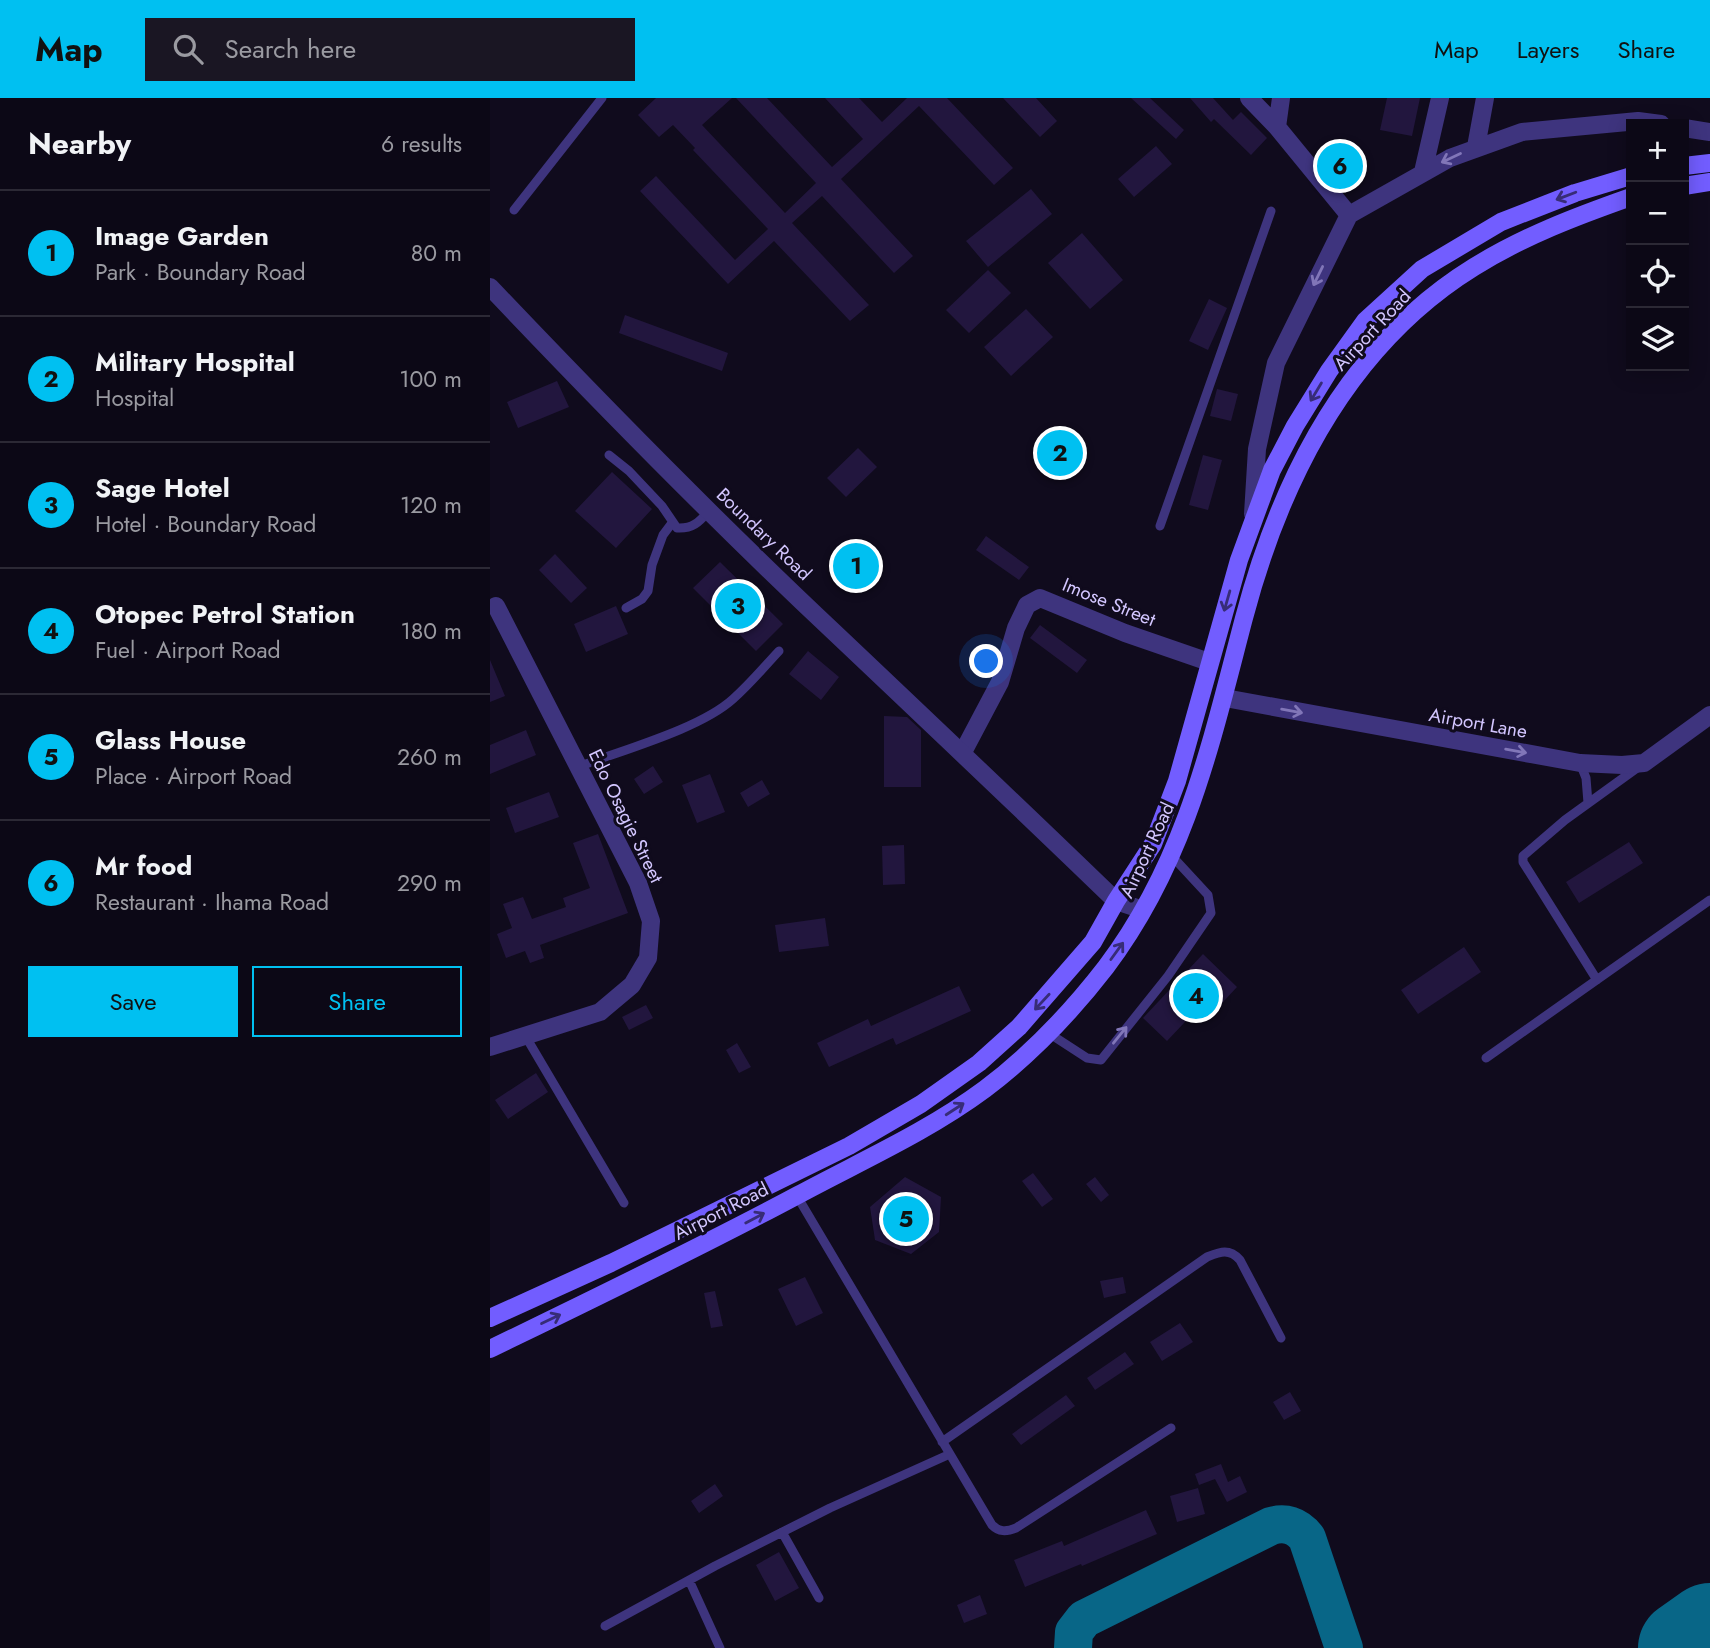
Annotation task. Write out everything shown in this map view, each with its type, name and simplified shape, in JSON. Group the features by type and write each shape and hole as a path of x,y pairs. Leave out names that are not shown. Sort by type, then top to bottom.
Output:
{"main road":[{"path":"1689,165 1710,163"},
{"name":"Airport Road","path":"490,1318 611,1263 849,1146 921,1104 979,1063 1019,1027 1093,942 1153,844 1177,781 1239,560 1272,470 1329,371 1365,321 1422,269 1501,222 1576,192 1626,177"},
{"path":"1689,185 1710,182"},
{"name":"Airport Road","path":"490,1349 698,1248 891,1147 986,1088 1030,1050 1104,970 1131,931 1162,877 1202,774 1271,531 1299,463 1324,420 1359,371 1409,316 1471,269 1510,246 1572,217 1626,199"},
{"path":"1253,522 1271,531"}],"street":[{"path":"1249,98 1277,127 1349,215"},
{"path":"1277,127 1281,98"},
{"path":"1423,172 1440,98"},
{"path":"1476,147 1485,98"},
{"path":"1253,522 1257,449 1276,363 1349,215 1423,172 1476,147 1522,132 1626,122"},
{"path":"1689,129 1710,132"},
{"name":"Boundary Road","path":"490,287 709,511 835,633 963,752 1116,901 1143,910"},
{"name":"Imose Street","path":"963,752 1000,682 1016,628 1027,605 1040,598 1125,634 1209,662"},
{"name":"Edo Osagie Street","path":"490,1047 600,1012 632,985 648,958 651,921 638,883 496,606"},
{"name":"Airport Lane","path":"1225,698 1580,763 1622,765 1644,762"},
{"path":"1644,762 1710,715"}],"lane":[{"path":"514,209 602,98"},
{"path":"1160,526 1271,211"},
{"path":"609,455 629,471 662,506 677,528 696,525 709,511"},
{"path":"626,608 642,599 648,591 652,565 663,535 672,523"},
{"path":"579,767 714,713 733,699 779,651"},
{"path":"1597,980 1523,862 1523,856 1644,762"},
{"path":"1580,763 1586,778 1588,803"},
{"path":"1047,1032 1087,1058 1101,1060 1168,976 1211,913 1208,895 1171,855"},
{"path":"1486,1058 1710,900"},
{"path":"526,1037 624,1203"},
{"path":"797,1196 997,1530 1010,1531 1171,1428"},
{"path":"942,1441 1207,1257 1219,1252 1231,1252 1240,1260 1281,1338"},
{"path":"605,1626 830,1508 950,1454"},
{"path":"782,1532 819,1598"},
{"path":"689,1580 720,1648"}],"building":[{"path":"656,98 732,98 702,125 785,213 816,183 736,98 767,98 832,167 863,139 825,98 859,98 882,122 907,98 947,98 1013,168 994,185 919,106 841,179 913,256 894,273 822,196 792,223 869,305 850,321 774,241 728,284 640,191 656,176 735,260 768,229 673,125 659,137 638,115"},
{"path":"1003,98 1036,98 1057,121 1040,137"},
{"path":"1131,98 1150,98 1184,130 1176,139"},
{"path":"1190,98 1213,98 1233,120 1241,112 1267,138 1251,155 1214,119 1211,122"},
{"path":"1387,98 1420,98 1412,136 1380,130"},
{"path":"1156,146 1172,164 1134,197 1118,179"},
{"path":"1031,189 1052,214 988,267 966,241"},
{"path":"1082,233 1123,280 1090,309 1048,263"},
{"path":"988,270 1011,293 969,333 946,310"},
{"path":"1209,299 1227,308 1208,350 1189,341"},
{"path":"1026,309 1053,337 1011,376 984,347"},
{"path":"625,315 728,353 722,371 619,333"},
{"path":"557,381 569,407 518,428 507,402"},
{"path":"1217,389 1238,394 1231,421 1210,416"},
{"path":"858,448 877,467 846,497 827,478"},
{"path":"1203,455 1222,460 1208,510 1189,505"},
{"path":"612,472 652,509 616,548 575,511"},
{"path":"986,536 1029,567 1019,580 976,550"},
{"path":"555,554 587,588 571,603 539,570"},
{"path":"720,562 783,624 756,651 693,588"},
{"path":"616,606 628,634 586,652 574,624"},
{"path":"1040,625 1087,660 1077,673 1030,638"},
{"path":"808,651 839,677 821,700 789,674"},
{"path":"490,660 505,696 490,702"},
{"path":"884,716 907,717 921,730 921,787 884,787"},
{"path":"526,730 536,755 490,774 490,745"},
{"path":"653,766 663,782 644,794 634,779"},
{"path":"710,774 725,812 697,823 682,785"},
{"path":"762,780 770,794 748,807 740,793"},
{"path":"549,792 559,817 515,833 506,808"},
{"path":"598,834 628,913 540,945 544,958 530,963 525,951 506,958 497,934 512,928 503,904 523,897 532,919 566,907 563,898 590,888 573,843"},
{"path":"1629,842 1643,863 1579,903 1566,882"},
{"path":"904,845 905,884 883,885 882,846"},
{"path":"825,918 829,946 779,952 775,925"},
{"path":"1464,947 1481,972 1418,1014 1401,990"},
{"path":"1203,954 1237,987 1211,1015 1201,1005 1167,1041 1143,1018"},
{"path":"959,986 971,1011 896,1045 893,1038 829,1067 817,1043 868,1019 871,1026"},
{"path":"646,1005 653,1018 629,1030 622,1017"},
{"path":"737,1043 751,1067 739,1073 726,1050"},
{"path":"536,1073 548,1092 508,1119 495,1100"},
{"path":"1033,1173 1053,1199 1042,1207 1022,1181"},
{"path":"905,1177 941,1197 939,1232 911,1254 875,1240 870,1207"},
{"path":"1095,1177 1109,1195 1101,1202 1086,1184"},
{"path":"805,1277 823,1313 796,1326 778,1289"},
{"path":"1123,1277 1126,1293 1104,1298 1100,1281"},
{"path":"715,1291 723,1326 711,1328 704,1293"},
{"path":"1180,1323 1193,1342 1162,1361 1150,1342"},
{"path":"1125,1352 1134,1364 1095,1390 1087,1378"},
{"path":"1290,1392 1301,1411 1284,1420 1273,1402"},
{"path":"1066,1395 1075,1406 1021,1445 1012,1434"},
{"path":"1221,1464 1228,1482 1240,1476 1247,1492 1227,1502 1215,1479 1199,1485 1195,1474"},
{"path":"715,1484 723,1496 699,1513 691,1501"},
{"path":"1198,1488 1205,1514 1177,1522 1170,1496"},
{"path":"1146,1510 1157,1534 1025,1587 1014,1560 1062,1541 1064,1546"},
{"path":"779,1552 799,1588 775,1601 756,1565"},
{"path":"980,1595 987,1614 964,1623 957,1605"}],"taxiway":[{"path":"1073,1648 1074,1632 1084,1619 1271,1526 1281,1524 1295,1527 1307,1538 1344,1648"}],"runway":[{"path":"1686,1648 1710,1631"}],"place":[{"name":"Mr food","path":"1340,166"},
{"name":"Military Hospital","path":"1060,453"},
{"name":"Image Garden","path":"856,566"},
{"name":"Sage Hotel","path":"738,606"},
{"name":"Otopec Petrol Station","path":"1196,996"},
{"name":"Glass House","path":"906,1219"}]}
